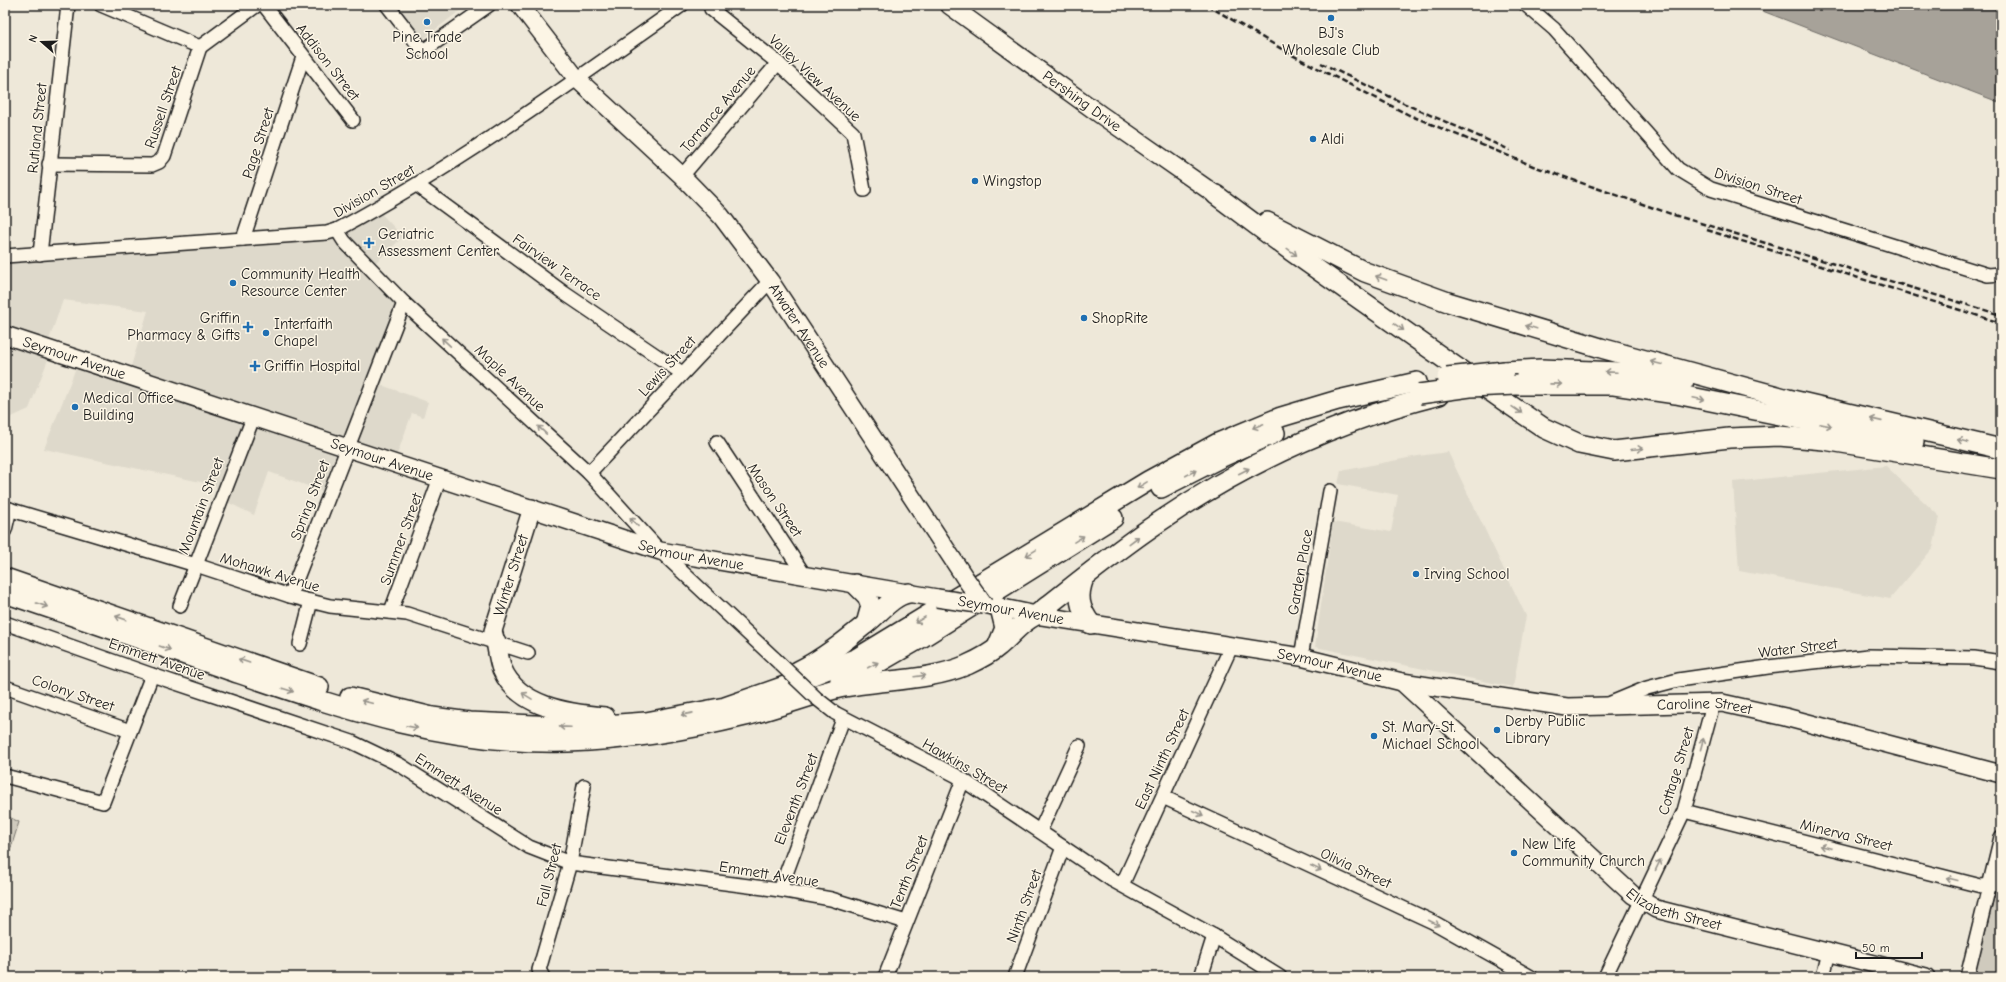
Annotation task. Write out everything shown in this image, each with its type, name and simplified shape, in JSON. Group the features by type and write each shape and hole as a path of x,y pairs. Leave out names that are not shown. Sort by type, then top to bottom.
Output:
{"highway":[{"path":"1216,195 1365,272 1448,302 1601,348 1788,399 1854,415 1903,433 2001,464"},
{"path":"1216,195 1291,251 1510,405 1544,428 1578,444 1614,451 1730,438 1779,436 1824,440 2001,469"},
{"path":"5,578 340,694 394,709 439,718 507,725 577,727 646,722 725,707 857,658 1148,481 1218,442 1281,417 1338,400 1470,387 1511,378 1541,369 1620,372 1788,399"},
{"path":"5,593 363,715 444,733 520,741 591,740 672,731 745,715 838,688 951,670 966,665 995,649 1020,625 1036,615 1159,522 1224,481 1302,441 1372,413 1419,392 1476,373 1511,378 1614,385 1669,393 1873,434 1903,433 2001,450"},
{"path":"745,715 818,690 871,667 930,632 1156,491 1222,457 1282,430 1338,410 1419,392"},
{"path":"5,574 31,587"},
{"path":"1084,578 1078,599 1084,614 1091,624"},
{"path":"856,584 867,596 871,606 866,624"},
{"path":"725,707 802,669 825,655 866,624 896,597 909,593"},
{"path":"992,606 1005,628 1002,638 995,649"},
{"path":"496,642 502,669 506,676 520,692 532,700 550,707 580,714 646,722"}],"main road":[{"name":"Atwater Avenue","path":"520,5 577,79 682,176 721,216 770,281 966,578 992,606"},
{"name":"Pershing Drive","path":"949,5 1101,115 1216,195"},
{"name":"Seymour Avenue","path":"5,335 253,418 660,550 805,576 992,606 1036,615 1301,657 1402,682"},
{"name":"Winter Street","path":"496,642 493,631 532,508"},
{"name":"Caroline Street","path":"1402,682 1567,707 1722,703 1785,717 2001,774"},
{"name":"Elizabeth Street","path":"1402,682 1633,895 1656,909 1926,977"}],"street":[{"name":"Rutland Street","path":"40,254 68,5"},
{"path":"101,5 200,47 257,5"},
{"name":"Addison Street","path":"264,5 352,120"},
{"path":"387,5 423,51 489,5"},
{"name":"Division Street","path":"5,256 243,240 327,233 337,230 416,185 577,79 682,5"},
{"name":"Division Street","path":"1526,5 1554,29 1678,169 1698,183 1711,190 1988,275 2001,274"},
{"name":"Valley View Avenue","path":"711,9 778,63 853,133 864,190"},
{"name":"Russell Street","path":"49,164 152,165 160,162 164,156 200,47"},
{"name":"Page Street","path":"243,240 303,57"},
{"name":"Torrance Avenue","path":"682,176 778,63"},
{"name":"Fairview Terrace","path":"416,185 564,293 682,373"},
{"name":"Maple Avenue","path":"337,230 344,241 404,303 589,473 660,550"},
{"name":"Lewis Street","path":"589,473 770,281"},
{"name":"Spring Street","path":"290,596 404,303"},
{"name":"Mountain Street","path":"180,606 253,418"},
{"name":"Mason Street","path":"717,442 805,576"},
{"name":"Summer Street","path":"392,611 440,478"},
{"name":"Garden Place","path":"1301,657 1330,491"},
{"path":"5,530 8,509"},
{"name":"Mohawk Avenue","path":"8,509 196,565 290,596 341,608 392,611 407,614 528,653"},
{"name":"Hawkins Street","path":"660,550 816,698 839,716 963,780 1122,885 1214,936 1280,977"},
{"path":"300,644 310,601"},
{"name":"Emmett Avenue","path":"5,624 352,742 400,765 529,847 570,863 780,890 831,899 906,922"},
{"name":"East Ninth Street","path":"1122,885 1232,646"},
{"name":"Water Street","path":"1604,706 1647,688 1678,680 1768,667 1852,658 1903,656 1974,658 2001,662"},
{"path":"5,776 103,802 152,675"},
{"name":"Colony Street","path":"5,687 130,731"},
{"name":"Cottage Street","path":"1605,977 1684,811 1713,704"},
{"name":"Eleventh Street","path":"780,890 839,716"},
{"path":"1040,831 1079,746"},
{"name":"Tenth Street","path":"885,977 963,780"},
{"name":"Fall Street","path":"541,973 570,863 584,786"},
{"name":"Olivia Street","path":"1163,796 1433,922 1531,977"},
{"name":"Minerva Street","path":"1684,811 1981,886 1995,884"},
{"path":"1967,977 1995,884 2001,837"},
{"name":"Ninth Street","path":"1015,977 1063,846"},
{"path":"1201,977 1214,936"},
{"path":"1823,977 1829,952"}],"shaded area":[{"name":"Pine Trade School","path":"395,5 467,5 422,40"},
{"path":"1747,5 1984,5 2001,11 2001,103"},
{"name":"Griffin Hospital","path":"377,209 403,237 371,267 404,303 373,382 428,402 423,417 412,413 394,463 339,446 322,491 269,472 254,515 221,499 215,485 44,449 79,360 128,376 148,311 63,300 49,340 49,357 29,409 5,420 5,255 343,235"},
{"name":"Irving School","path":"1448,452 1526,616 1513,687 1315,647 1333,522 1391,532 1398,495 1338,484 1341,471 1418,456"},
{"path":"1886,466 1940,517 1933,548 1890,599 1739,571 1733,482"},
{"path":"5,815 19,822 5,867"},
{"path":"1995,894 2001,896 2001,977 1974,977"}],"railway":[{"path":"1207,5 1292,55 1409,115 1533,166 1674,215 2001,315"},
{"path":"1321,63 1405,104 1510,150"},
{"path":"1707,230 2001,323"}],"place":[{"name":"BJ's Wholesale Club","path":"1331,18"},
{"name":"Pine Trade School","path":"427,22"},
{"name":"Aldi","path":"1313,139"},
{"name":"Wingstop","path":"975,181"},
{"name":"Geriatric Assessment Center","path":"369,243"},
{"name":"Community Health Resource Center","path":"233,283"},
{"name":"ShopRite","path":"1084,318"},
{"name":"Griffin Pharmacy & Gifts","path":"248,327"},
{"name":"Interfaith Chapel","path":"266,333"},
{"name":"Griffin Hospital","path":"255,366"},
{"name":"Medical Office Building","path":"75,407"},
{"name":"Irving School","path":"1416,574"},
{"name":"Derby Public Library","path":"1497,730"},
{"name":"St. Mary-St. Michael School","path":"1374,736"},
{"name":"New Life Community Church","path":"1514,853"}]}
